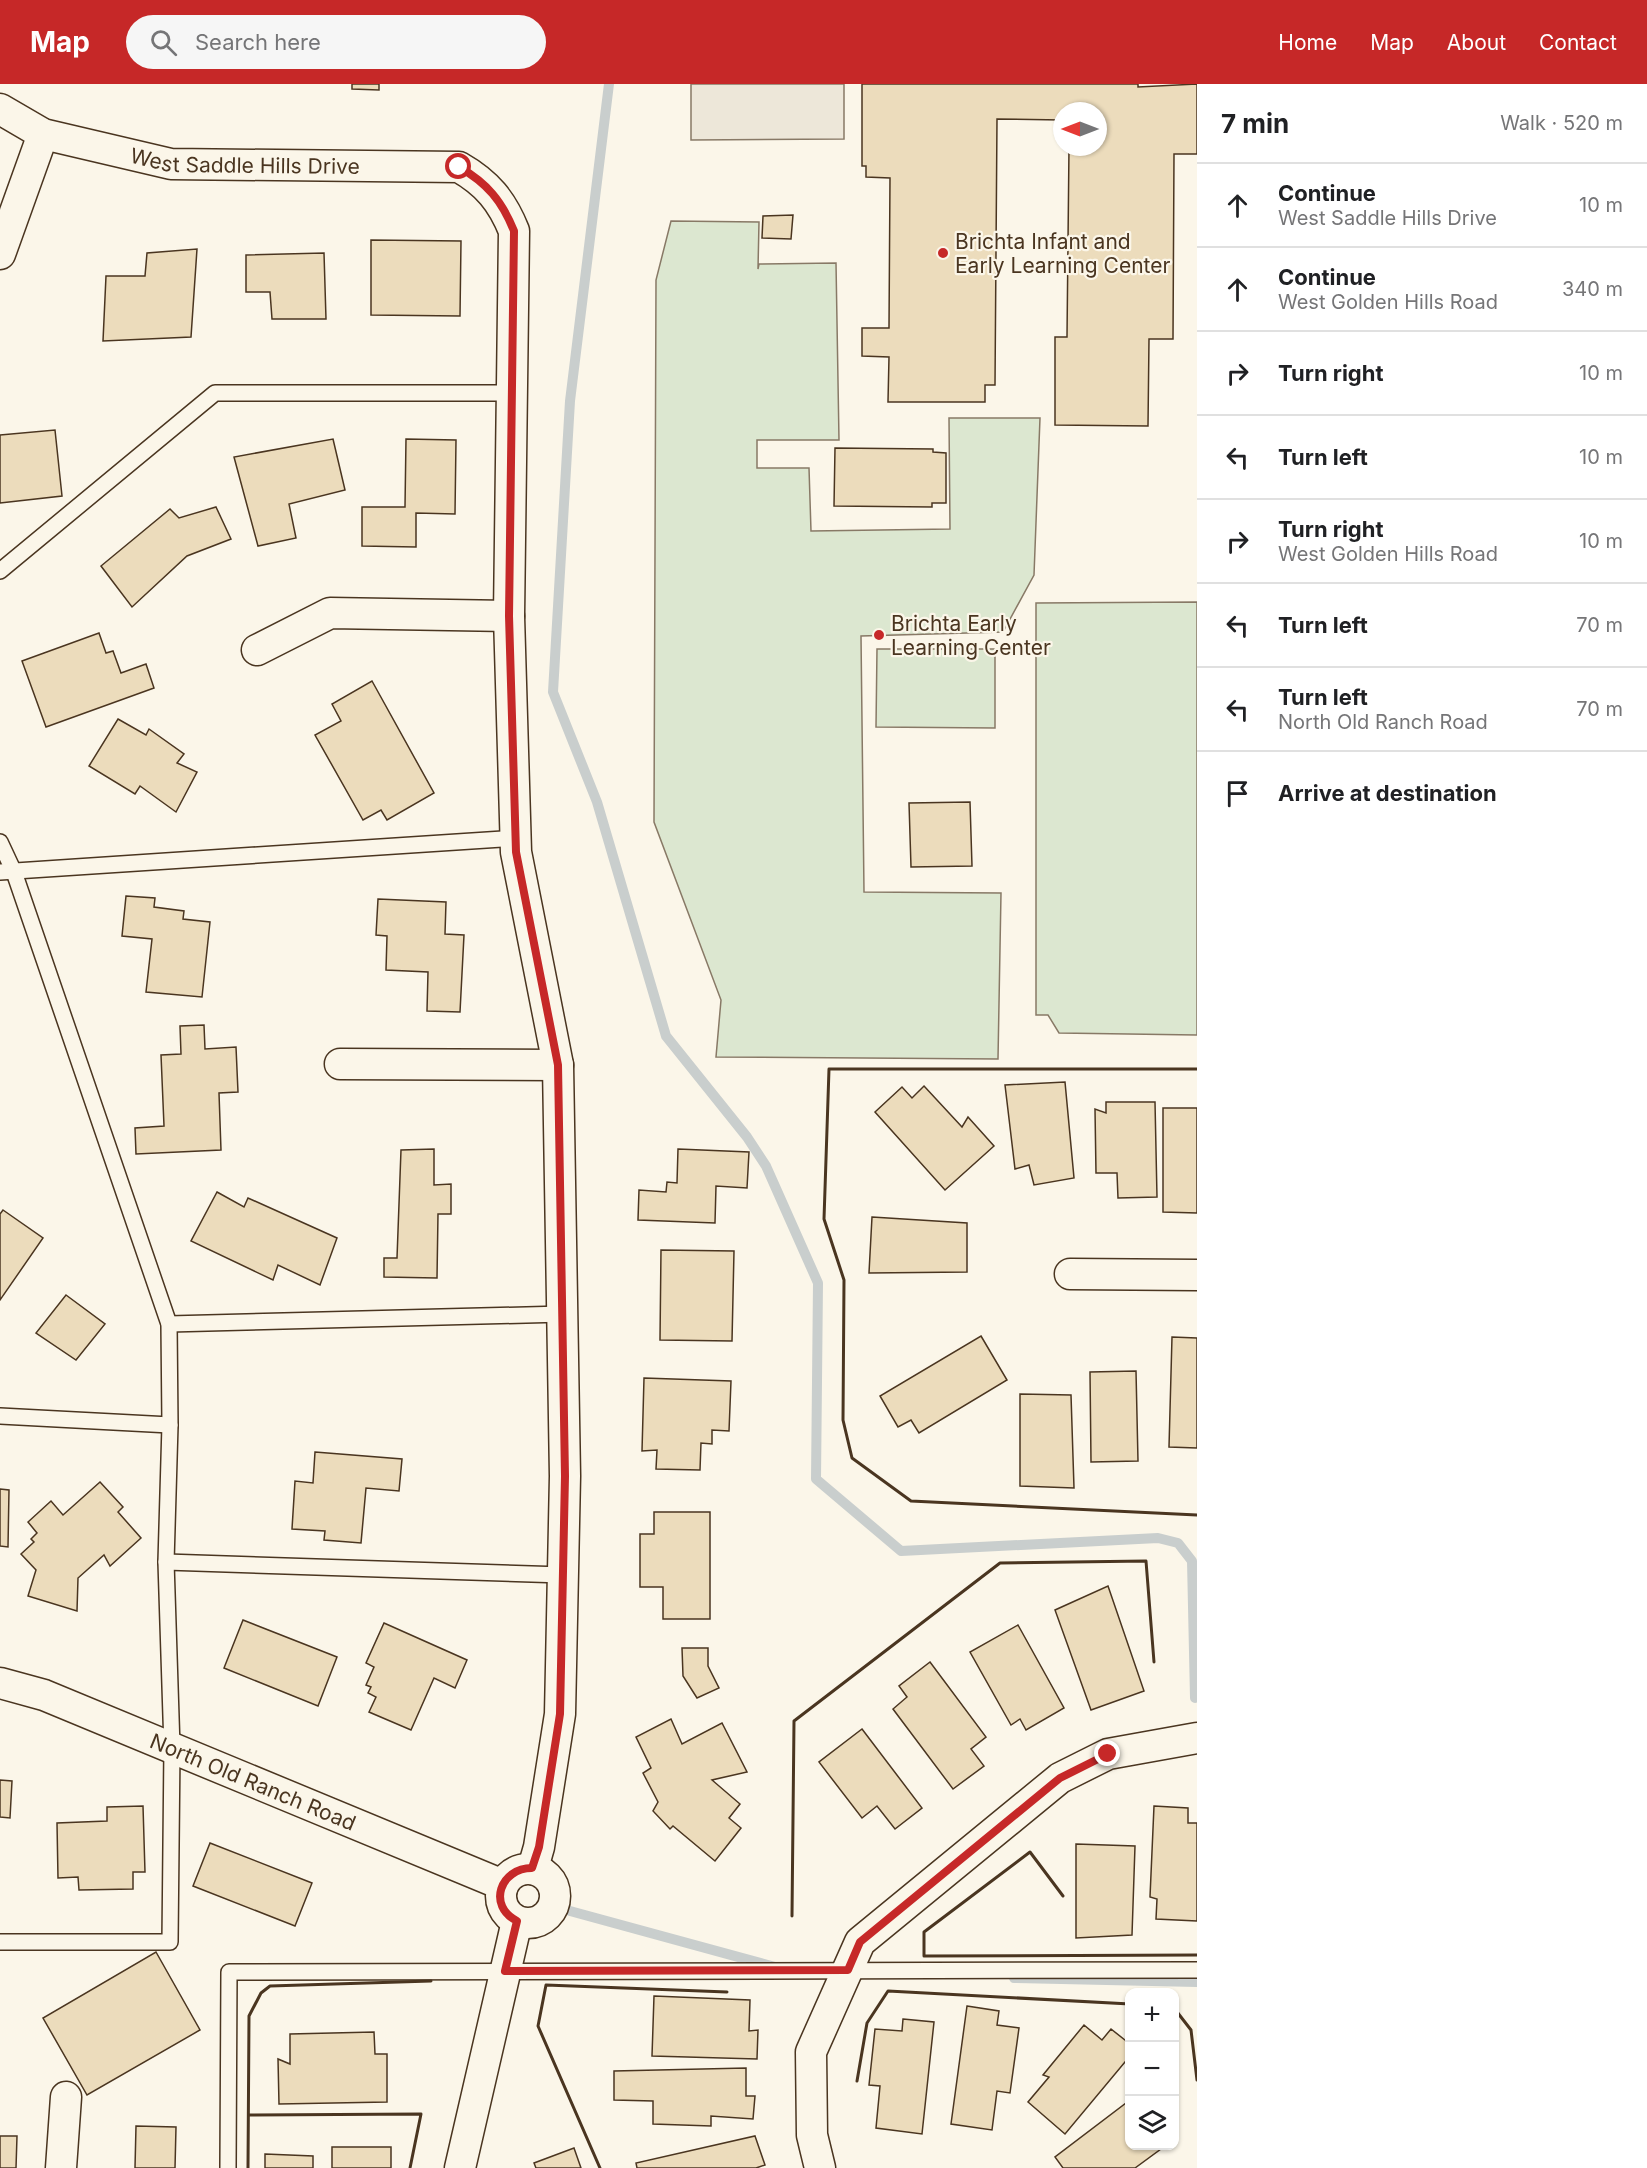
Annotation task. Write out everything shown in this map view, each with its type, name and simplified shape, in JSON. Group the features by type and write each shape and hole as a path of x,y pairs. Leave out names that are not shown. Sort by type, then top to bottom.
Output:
{"street":[{"name":"West Saddle Hills Drive","path":"0,109 43,134 171,164 459,167 492,191 505,210 514,231 512,393"},
{"path":"0,254 43,134"},
{"path":"512,393 509,616 516,852 558,1065 563,1314 565,1476 560,1714 539,1847 532,1868"},
{"path":"257,650 330,613 509,616"},
{"path":"340,1064 558,1065"},
{"path":"1070,1274 1197,1275"},
{"name":"North Old Ranch Road","path":"0,1683 44,1695 502,1885"},
{"path":"820,2168 812,2135 811,2052 860,1942 1060,1778 1108,1754 1197,1738"},
{"path":"532,1868 541,1871 553,1884 555,1902 552,1910 538,1922 517,1921 505,1911 501,1903 502,1885 515,1871 532,1868"},
{"path":"460,2168 517,1921"},
{"path":"61,2168 66,2097"}],"lane":[{"path":"0,571 215,393 512,393"},
{"path":"7,872 516,838"},
{"path":"0,842 7,872 169,1324 170,1425 166,1562 172,1748 170,1942 0,1942"},
{"path":"169,1324 563,1314"},
{"path":"0,1416 170,1425"},
{"path":"166,1562 563,1575"},
{"path":"228,2168 229,1972 1197,1970"}],"green space":[{"path":"671,221 759,222 758,269 759,264 836,263 839,440 757,440 757,468 809,468 811,531 950,529 949,418 1040,418 1034,575 1003,632 861,636 864,892 1001,893 998,1059 716,1057 721,1000 654,822 656,280"},
{"path":"1197,602 1197,1035 1059,1033 1048,1015 1036,1015 1036,603"},
{"path":"877,649 995,649 995,728 876,727"}],"shaded area":[{"path":"691,84 844,84 844,139 691,140"}],"building":[{"path":"352,84 379,84 379,90 352,89"},
{"name":"Brichta Infant and Early Learning Center","path":"862,84 1138,84 1138,87 1197,84 1197,154 1174,154 1173,339 1149,339 1148,426 1055,425 1055,337 1067,337 1069,156 1107,156 1107,102 1053,102 1053,120 997,119 995,385 985,385 985,402 888,402 889,357 862,356 862,328 889,328 890,178 866,177 866,166 862,166"},
{"path":"793,215 791,239 762,238 763,216"},
{"path":"371,240 461,241 460,316 371,315"},
{"path":"197,249 191,337 103,341 106,276 145,276 147,253"},
{"path":"324,253 326,319 272,319 270,292 246,292 246,255"},
{"path":"55,430 62,496 0,503 0,435"},
{"path":"333,439 345,490 289,504 296,538 258,546 234,457"},
{"path":"406,439 456,440 455,514 416,513 416,547 362,546 362,507 405,507"},
{"path":"835,448 933,449 933,452 946,453 946,503 932,503 932,507 834,506"},
{"path":"216,507 231,539 187,556 132,607 101,566 170,509 179,518"},
{"path":"99,633 106,653 113,651 121,673 146,664 154,688 46,727 22,661"},
{"path":"372,681 434,793 387,820 381,810 363,820 315,735 341,721 332,704"},
{"path":"118,719 146,735 149,729 184,754 177,763 197,772 176,812 140,786 135,794 89,766"},
{"path":"970,802 972,866 911,867 909,803"},
{"path":"126,896 155,898 154,907 184,911 183,919 210,922 202,997 146,992 152,939 122,936"},
{"path":"378,899 446,902 445,934 464,935 460,1012 427,1011 428,972 386,970 387,936 376,935"},
{"path":"204,1025 205,1049 236,1047 238,1092 219,1093 221,1150 136,1154 135,1128 164,1126 161,1055 181,1054 180,1026"},
{"path":"1065,1082 1074,1178 1034,1185 1029,1165 1015,1169 1005,1085"},
{"path":"924,1086 962,1127 968,1117 994,1146 945,1190 875,1112 902,1087 912,1098"},
{"path":"1106,1102 1155,1102 1157,1197 1118,1198 1117,1173 1096,1173 1095,1109 1106,1113"},
{"path":"1163,1108 1197,1108 1197,1213 1163,1212"},
{"path":"434,1149 434,1185 451,1184 451,1214 438,1214 437,1278 384,1277 384,1258 397,1258 401,1150"},
{"path":"678,1149 749,1152 747,1188 716,1186 715,1223 638,1220 639,1190 666,1192 667,1182 677,1183"},
{"path":"217,1192 244,1207 248,1198 337,1238 320,1285 278,1265 273,1280 191,1241"},
{"path":"3,1210 43,1238 0,1300 0,1214"},
{"path":"872,1217 967,1223 967,1272 869,1273"},
{"path":"661,1250 734,1251 732,1341 660,1340"},
{"path":"66,1295 105,1324 76,1360 36,1333"},
{"path":"981,1336 1007,1380 919,1433 911,1420 898,1427 880,1396"},
{"path":"1172,1337 1197,1338 1197,1448 1169,1447"},
{"path":"1136,1371 1138,1461 1091,1462 1090,1372"},
{"path":"644,1378 731,1381 729,1431 712,1430 712,1444 701,1443 700,1470 656,1469 657,1450 642,1451"},
{"path":"1020,1394 1071,1395 1074,1488 1020,1486"},
{"path":"315,1452 402,1459 399,1491 366,1488 361,1543 324,1540 325,1531 292,1529 295,1481 313,1483"},
{"path":"100,1482 123,1507 118,1512 141,1538 110,1566 104,1555 78,1578 77,1611 28,1596 36,1570 21,1554 34,1542 31,1539 37,1533 28,1522 51,1501 63,1515"},
{"path":"0,1489 9,1490 8,1547 0,1546"},
{"path":"654,1512 710,1512 710,1619 663,1619 663,1587 640,1587 640,1534 654,1534"},
{"path":"1108,1586 1144,1691 1091,1710 1055,1610"},
{"path":"243,1620 337,1657 318,1706 224,1668"},
{"path":"384,1623 467,1660 455,1688 434,1678 411,1730 369,1712 376,1697 368,1693 371,1687 366,1685 374,1667 366,1663"},
{"path":"1018,1625 1064,1708 1026,1730 1020,1719 1011,1725 970,1652"},
{"path":"682,1648 708,1648 708,1666 719,1688 697,1698 683,1676"},
{"path":"930,1662 986,1737 971,1749 984,1766 953,1789 893,1709 907,1697 899,1686"},
{"path":"671,1719 682,1744 722,1723 747,1772 712,1780 740,1804 729,1818 741,1828 715,1861 673,1826 670,1829 653,1811 658,1802 643,1773 651,1768 636,1737"},
{"path":"862,1729 922,1808 895,1829 877,1806 862,1818 819,1762"},
{"path":"0,1780 12,1781 10,1818 0,1817"},
{"path":"143,1806 145,1872 133,1872 133,1889 79,1890 78,1877 58,1878 57,1823 107,1821 107,1807"},
{"path":"1154,1806 1188,1808 1188,1823 1197,1823 1197,1921 1156,1919 1157,1899 1150,1897"},
{"path":"210,1843 312,1883 295,1926 193,1886"},
{"path":"1076,1844 1135,1846 1132,1935 1076,1938"},
{"path":"156,1952 200,2030 87,2095 43,2018"},
{"path":"654,1996 750,2000 749,2031 758,2030 757,2059 652,2056"},
{"path":"967,2006 999,2011 997,2025 1019,2028 1010,2093 997,2091 992,2130 951,2124"},
{"path":"903,2019 934,2022 922,2134 876,2128 880,2086 869,2085 875,2029 902,2031"},
{"path":"1084,2025 1102,2040 1111,2029 1125,2040 1125,2062 1065,2134 1028,2102 1049,2077 1043,2075"},
{"path":"374,2032 375,2054 387,2054 387,2102 279,2104 278,2059 290,2064 290,2034"},
{"path":"746,2068 746,2096 755,2096 753,2119 711,2116 711,2126 653,2124 653,2101 614,2100 614,2071"},
{"path":"1125,2104 1125,2150 1160,2150 1135,2168 1063,2168 1055,2157"},
{"path":"136,2126 176,2127 175,2168 135,2168"},
{"path":"0,2136 17,2136 16,2168 0,2168"},
{"path":"755,2136 765,2165 756,2168 637,2168 636,2163"},
{"path":"332,2147 391,2147 391,2168 332,2168"},
{"path":"574,2148 581,2168 536,2168 534,2163"},
{"path":"265,2154 313,2156 313,2168 265,2168"}],"waterway":[{"path":"609,84 570,401 553,692 597,802 666,1036 747,1137 766,1166 818,1283 816,1479 901,1551 1158,1538 1178,1543 1192,1561 1195,1698"},
{"path":"570,1911 775,1967"},
{"path":"1014,1978 1197,1982"}],"wall":[{"path":"1197,1069 829,1069 824,1219 844,1280 843,1420 852,1458 911,1501 1197,1515"},
{"path":"792,1916 794,1721 1000,1563 1146,1561 1154,1662"},
{"path":"1063,1896 1030,1852 924,1932 924,1956 1197,1955"},
{"path":"248,2168 249,2016 261,1993 270,1986 431,1981"},
{"path":"600,2168 538,2026 546,1985 727,1992"},
{"path":"857,2081 867,2023 888,1991 1125,2004"},
{"path":"1179,2014 1191,2030 1197,2080"},
{"path":"249,2115 421,2114 410,2168"}],"place":[{"name":"Brichta Infant and Early Learning Center","path":"943,253"},
{"name":"Brichta Early Learning Center","path":"879,635"}],"route":[{"path":"459,167 478,178 492,191 505,210 514,231 509,616 516,852 558,1065 565,1476 560,1714 539,1847 532,1868 523,1868 507,1877 500,1894 505,1911 517,1921 505,1971 848,1970 860,1942 1060,1778 1108,1754"}]}
